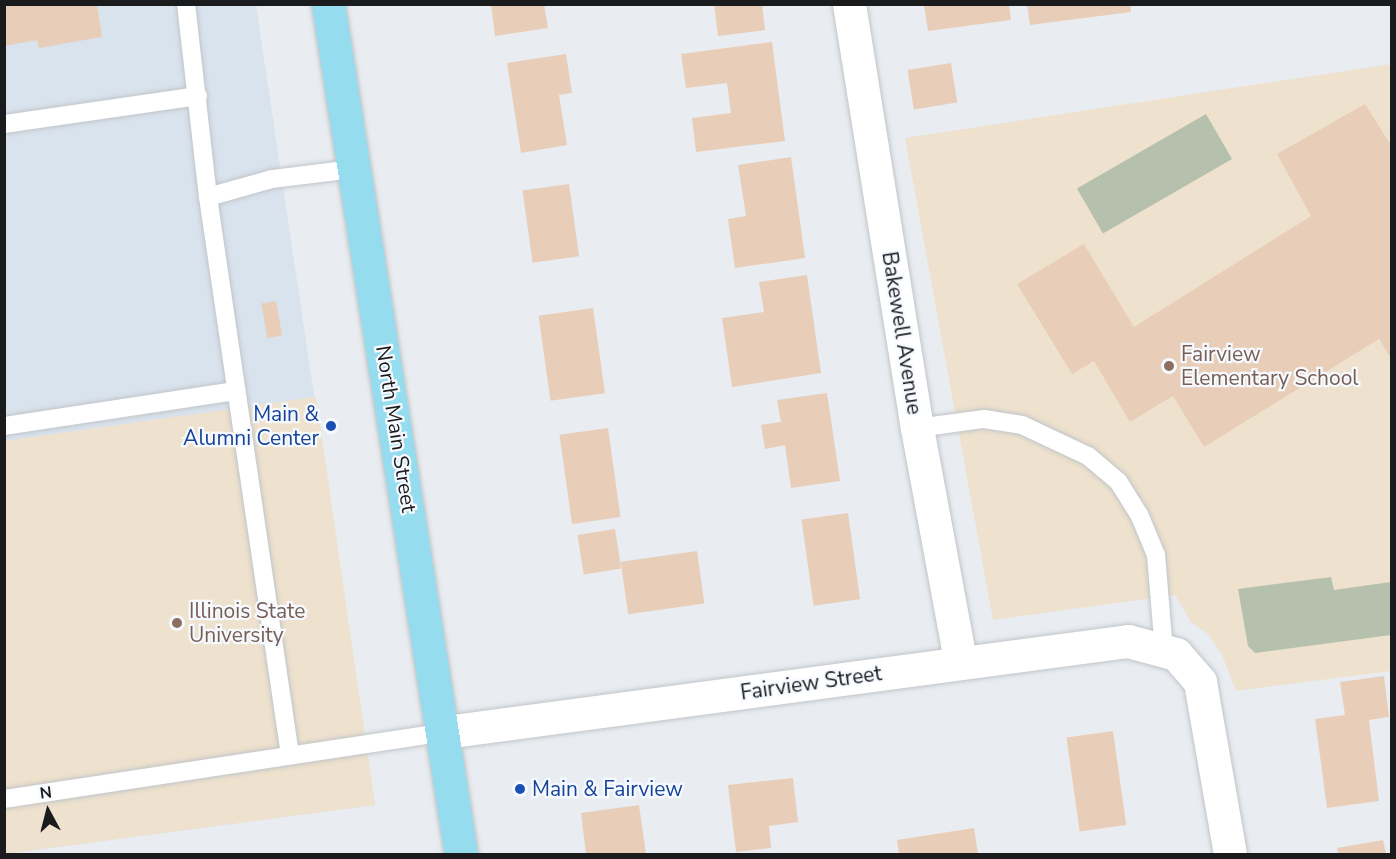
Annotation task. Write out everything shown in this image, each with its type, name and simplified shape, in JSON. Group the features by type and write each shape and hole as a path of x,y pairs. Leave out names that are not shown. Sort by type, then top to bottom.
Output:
{"main road":[{"name":"North Main Street","path":"328,4 445,732 461,855"}],"street":[{"name":"Bakewell Avenue","path":"849,4 917,428 960,661"},
{"name":"Fairview Street","path":"445,732 1120,641 1170,652"},
{"path":"1170,652 1200,682 1205,696 1230,855"}],"lane":[{"path":"186,4 208,197 290,755"},
{"path":"4,124 198,96"},
{"path":"208,197 272,179 354,169"},
{"path":"4,426 236,391"},
{"path":"917,428 984,419 1022,425 1088,456 1118,481 1139,514 1156,555 1170,652"},
{"path":"4,799 445,732"}],"shaded area":[{"path":"5,5 256,5 375,805 5,854"},
{"name":"Fairview Elementary School","path":"1391,64 1391,671 1236,691 1222,655 1208,634 1191,622 1175,595 993,620 905,138"},
{"name":"Illinois State University","path":"316,397 375,805 5,854 4,441"}],"green space":[{"path":"1206,114 1232,159 1103,234 1077,188"},
{"path":"1331,577 1334,590 1391,582 1391,635 1255,653 1248,646 1238,589"}],"building":[{"path":"97,4 102,37 39,48 37,40 4,46 4,6"},
{"path":"491,4 544,4 548,28 495,36"},
{"path":"714,4 762,4 765,30 718,36"},
{"path":"1027,4 1130,4 1131,12 1030,25"},
{"path":"924,5 1009,5 1011,20 928,31"},
{"path":"772,42 785,141 696,152 692,118 731,113 727,83 686,88 681,54"},
{"path":"566,54 572,93 559,95 567,145 521,153 507,63"},
{"path":"951,63 957,103 914,109 908,70"},
{"path":"1365,104 1392,147 1392,360 1379,339 1204,447 1173,396 1130,422 1094,361 1072,374 1017,284 1084,244 1134,327 1311,216 1277,154"},
{"path":"791,157 805,258 735,268 728,219 746,216 738,165"},
{"path":"569,184 579,256 533,263 522,191"},
{"path":"807,275 821,373 732,387 722,318 764,312 759,282"},
{"path":"276,301 282,335 267,338 261,304"},
{"path":"593,308 605,393 551,401 539,316"},
{"path":"827,393 840,481 791,488 785,445 765,449 761,425 781,422 777,400"},
{"path":"608,428 621,517 572,524 559,435"},
{"path":"848,513 860,599 814,606 801,520"},
{"path":"615,529 621,569 584,574 577,535"},
{"path":"697,551 704,603 628,614 621,562"},
{"path":"1384,676 1389,717 1369,720 1379,801 1327,808 1315,719 1345,715 1340,682"},
{"path":"1113,731 1126,825 1080,832 1066,738"},
{"path":"793,778 798,822 769,826 771,848 736,852 728,785"},
{"path":"639,805 646,854 586,854 581,813"},
{"path":"974,828 978,854 899,854 897,840"},
{"path":"1383,840 1386,854 1338,854 1337,848"}],"place":[{"name":"Fairview Elementary School","path":"1169,366"},
{"name":"Main & Alumni Center","path":"331,426"},
{"name":"Illinois State University","path":"177,623"},
{"name":"Main & Fairview","path":"520,789"}]}
